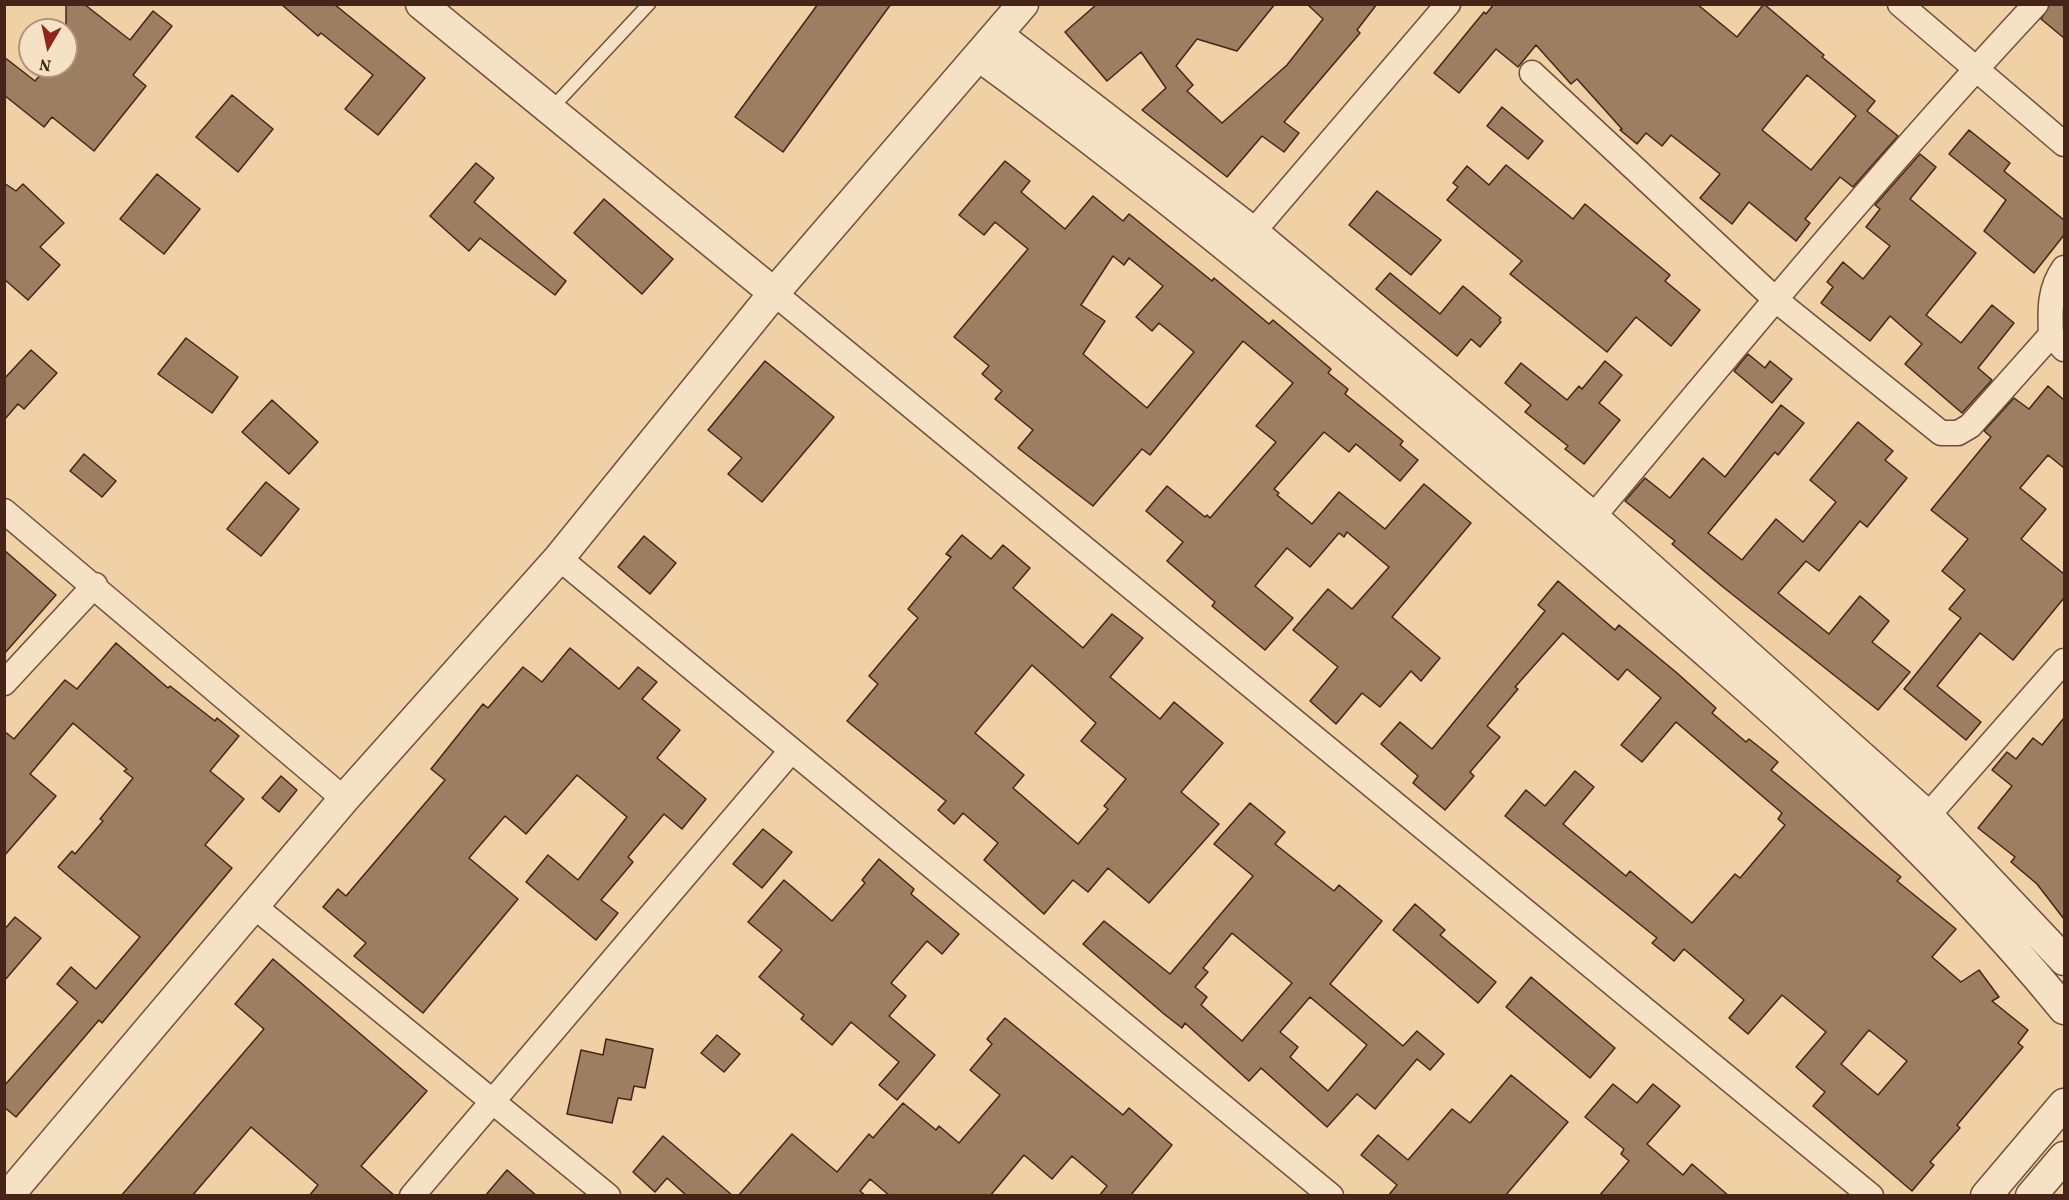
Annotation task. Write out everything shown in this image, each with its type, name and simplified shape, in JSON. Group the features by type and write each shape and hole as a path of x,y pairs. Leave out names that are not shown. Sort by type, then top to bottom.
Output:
{"street":[{"path":"421,4 1871,1196"},
{"path":"8,1196 255,907 344,799 559,558 774,293 1023,4"},
{"path":"1253,232 1448,4"},
{"path":"1900,4 2064,144"},
{"path":"1593,517 1975,69 2036,4"},
{"path":"989,45 1253,232 1593,517 1929,817 2064,960"},
{"path":"989,45 1190,216 1340,339 1712,656 1864,793 1907,836 1982,914 2064,1009"},
{"path":"1532,73 1776,300 1941,433 1958,433 1970,426 2058,342 2050,304 2054,288 2064,268"},
{"path":"4,511 95,585 344,799"},
{"path":"559,558 1331,1196"},
{"path":"4,683 95,585"},
{"path":"1907,836 1929,817 2064,661"},
{"path":"412,1196 791,751"},
{"path":"255,907 608,1196"},
{"path":"1986,1196 2064,1104"},
{"path":"2031,1196 2064,1157"}],"lane":[{"path":"550,110 649,4"}],"building":[{"path":"66,4 84,4 130,40 153,11 172,26 133,75 146,86 94,151 52,117 44,127 4,95 4,57 18,68 18,78 31,78 35,81 38,78 78,78 78,18 66,18"},
{"path":"281,4 334,4 425,78 378,135 345,109 373,75 321,33 318,36"},
{"path":"818,4 891,4 783,152 735,117"},
{"path":"1097,4 1275,4 1237,51 1197,39 1176,66 1193,85 1187,91 1222,123 1287,65 1323,19 1307,4 1377,4 1357,30 1360,33 1284,122 1299,133 1284,152 1262,136 1227,177 1142,110 1166,88 1141,52 1107,81 1065,32"},
{"path":"1494,4 1697,4 1737,37 1764,4 1875,101 1867,111 1898,136 1853,187 1840,177 1805,219 1810,223 1796,241 1749,202 1732,224 1700,198 1720,174 1671,135 1662,146 1646,133 1637,144 1620,130 1622,129 1577,79 1571,84 1536,45 1518,67 1496,49 1459,93 1434,73 1484,12 1486,14","holes":["1807,75 1856,116 1811,170 1762,130"]},
{"path":"2050,4 2064,4 2064,38 2041,19"},
{"path":"232,95 273,129 238,172 196,137"},
{"path":"1502,107 1543,141 1528,159 1487,126"},
{"path":"1969,130 2010,163 2004,171 2064,220 2064,235 2034,273 1984,231 2006,200 1949,154"},
{"path":"1920,154 1936,167 1910,199 1976,253 1926,315 1961,343 1992,305 2014,323 1978,368 1992,380 1962,413 1905,364 1922,344 1890,316 1870,341 1821,303 1833,287 1827,282 1843,262 1863,279 1890,246 1866,227 1880,209 1875,205"},
{"path":"1005,161 1030,181 1021,192 1065,229 1093,196 1123,221 1129,214 1212,281 1214,278 1269,324 1273,320 1331,369 1328,373 1348,389 1345,394 1403,441 1400,445 1418,460 1400,481 1356,444 1349,452 1324,432 1274,489 1279,493 1277,495 1312,524 1339,492 1385,529 1424,484 1471,523 1392,617 1440,658 1421,681 1411,671 1380,707 1362,693 1336,724 1310,701 1338,667 1293,630 1328,589 1352,609 1389,567 1347,532 1344,537 1339,533 1310,567 1287,548 1255,586 1293,618 1265,650 1212,606 1215,602 1167,561 1183,542 1146,511 1167,486 1205,517 1207,515 1210,518 1276,442 1256,426 1293,383 1243,341 1150,455 1142,449 1093,506 1018,448 1033,430 995,399 1002,391 982,374 989,366 954,337 1028,249 995,222 984,235 959,215","holes":["1113,256 1124,265 1129,258 1163,286 1136,317 1152,331 1159,323 1194,352 1147,408 1083,354 1105,321 1081,305"]},
{"path":"476,163 494,178 474,202 566,281 555,295 480,238 469,251 430,216"},
{"path":"1506,165 1573,219 1585,204 1670,275 1665,281 1700,310 1671,346 1636,317 1607,352 1510,274 1522,261 1447,200 1458,187 1453,183 1467,166 1489,185"},
{"path":"157,174 200,209 164,254 120,219"},
{"path":"4,183 16,191 23,184 64,223 40,247 60,265 28,300 4,279"},
{"path":"1377,191 1441,240 1411,275 1349,225"},
{"path":"604,199 673,259 642,294 574,233"},
{"path":"1390,273 1440,314 1463,286 1501,318 1499,320 1501,322 1480,347 1471,339 1457,356 1376,289"},
{"path":"186,338 238,377 212,413 158,374"},
{"path":"31,350 57,373 24,409 18,404 4,420 4,379"},
{"path":"1748,354 1765,368 1770,361 1792,379 1772,403 1734,371"},
{"path":"765,361 834,417 762,502 728,474 742,458 708,430"},
{"path":"1605,361 1622,375 1599,403 1620,420 1584,464 1565,449 1568,446 1525,412 1531,405 1505,383 1521,363 1567,400 1579,386 1582,389"},
{"path":"2048,386 2064,400 2064,468 2048,455 2020,488 2046,509 2021,539 2064,574 2064,598 2013,660 1980,633 1937,686 1981,722 1966,740 1904,689 1961,618 1949,609 1965,590 1942,571 1968,539 1931,510 1991,437 1984,431 2014,398 2029,409"},
{"path":"272,400 318,442 289,474 242,432"},
{"path":"1781,405 1804,423 1778,455 1775,452 1708,533 1742,560 1776,519 1803,542 1836,502 1810,480 1858,422 1893,451 1885,460 1907,478 1867,527 1860,521 1819,571 1806,561 1778,593 1829,634 1860,596 1889,621 1872,642 1910,672 1878,710 1723,587 1672,544 1675,541 1625,501 1645,478 1670,498 1703,458 1725,477"},
{"path":"84,454 116,481 102,497 70,471"},
{"path":"266,482 299,509 261,556 227,529"},
{"path":"962,535 991,559 1003,545 1030,568 1013,588 1083,648 1112,614 1143,638 1110,677 1160,719 1174,702 1223,743 1181,792 1219,824 1149,903 1108,868 1088,892 1073,880 1044,914 984,860 998,843 963,813 954,824 938,810 946,801 847,721 878,684 869,676 918,618 908,609 951,557 946,554","holes":["1032,665 1096,723 1081,741 1126,779 1104,806 1108,809 1078,844 1013,788 1024,775 975,733"]},
{"path":"644,536 676,563 650,594 618,567"},
{"path":"4,550 56,595 4,654"},
{"path":"1558,581 1615,630 1619,625 1677,673 1716,708 1712,713 1746,742 1749,739 1778,762 1771,770 1901,877 1897,881 1956,929 1932,957 1961,982 1979,970 1999,997 1992,1001 2028,1030 2018,1043 2023,1047 1957,1125 1960,1128 1930,1162 1934,1165 1912,1191 1813,1106 1825,1092 1796,1067 1826,1032 1782,995 1748,1034 1729,1018 1744,1000 1684,949 1674,961 1652,943 1657,938 1505,816 1526,790 1545,806 1575,771 1594,787 1563,824 1626,876 1630,871 1692,923 1735,874 1740,878 1785,825 1778,819 1782,813 1676,722 1642,762 1621,745 1661,698 1627,669 1618,680 1563,633 1515,687 1518,689 1487,726 1500,737 1470,772 1474,776 1445,810 1413,783 1418,776 1381,744 1400,722 1432,749 1545,611 1538,605","holes":["1869,1030 1907,1061 1878,1095 1841,1064"]},
{"path":"116,643 168,688 170,686 215,721 217,718 239,736 210,771 244,799 205,845 232,868 102,1023 99,1020 16,1117 4,1107 4,1086 78,1002 57,984 71,967 96,989 140,937 58,867 72,851 75,854 103,821 100,819 133,778 124,771 127,769 73,723 30,774 56,796 4,856 4,731 14,739 65,680 77,689"},
{"path":"570,648 619,689 638,667 657,682 642,699 680,730 657,758 706,799 682,829 664,814 628,857 633,862 601,900 618,913 596,940 526,882 548,855 578,880 627,817 577,775 526,834 505,816 469,858 518,899 423,1013 354,956 366,943 323,907 338,889 346,896 445,780 431,769 483,704 488,708 523,667 542,682"},
{"path":"2064,718 2064,919 2037,884 2011,862 2015,857 1978,828 2012,786 1992,770 2007,752 2016,759 2033,738 2042,745"},
{"path":"281,776 297,790 279,812 262,798"},
{"path":"1250,803 1285,832 1275,844 1334,891 1339,885 1382,921 1330,984 1403,1046 1417,1031 1444,1054 1430,1070 1417,1059 1375,1109 1357,1094 1327,1127 1261,1068 1249,1081 1185,1023 1182,1028 1083,944 1104,921 1170,974 1253,876 1214,844","holes":["1232,933 1292,983 1242,1041 1201,1005 1207,997 1195,987 1208,972 1203,968","1310,997 1367,1045 1328,1091 1290,1057 1298,1047 1280,1032"]},
{"path":"763,829 792,852 762,888 733,864"},
{"path":"879,859 914,889 911,894 959,934 942,954 927,941 891,983 906,996 889,1016 935,1055 897,1100 879,1085 899,1062 851,1022 832,1045 801,1019 804,1015 759,977 782,950 748,922 784,880 832,921 865,883 862,880"},
{"path":"1415,904 1445,930 1440,935 1496,982 1478,1003 1393,930"},
{"path":"15,917 41,938 4,981 4,930"},
{"path":"273,959 427,1091 361,1166 395,1196 309,1196 318,1185 251,1127 192,1196 121,1196 264,1029 235,1004"},
{"path":"1531,977 1615,1048 1590,1078 1506,1007"},
{"path":"1005,1018 1123,1115 1129,1108 1172,1145 1130,1196 1099,1196 1107,1186 1072,1156 1052,1179 1024,1155 990,1196 890,1196 870,1179 860,1191 866,1196 738,1196 792,1134 837,1172 869,1134 873,1138 903,1103 936,1130 939,1126 959,1143 1000,1095 970,1070 992,1044 987,1039"},
{"path":"717,1035 740,1054 724,1072 701,1053"},
{"path":"606,1039 653,1049 645,1088 634,1086 631,1100 618,1098 612,1123 567,1114 581,1050 603,1055"},
{"path":"1511,1075 1568,1122 1505,1196 1388,1196 1397,1185 1361,1155 1378,1135 1408,1160 1452,1109 1470,1123"},
{"path":"1613,1084 1637,1103 1653,1084 1680,1106 1647,1144 1683,1175 1692,1164 1729,1196 1599,1196 1629,1161 1621,1154 1624,1149 1585,1117"},
{"path":"663,1136 733,1196 687,1196 667,1178 655,1192 633,1172"},
{"path":"507,1170 537,1196 485,1196"}]}
